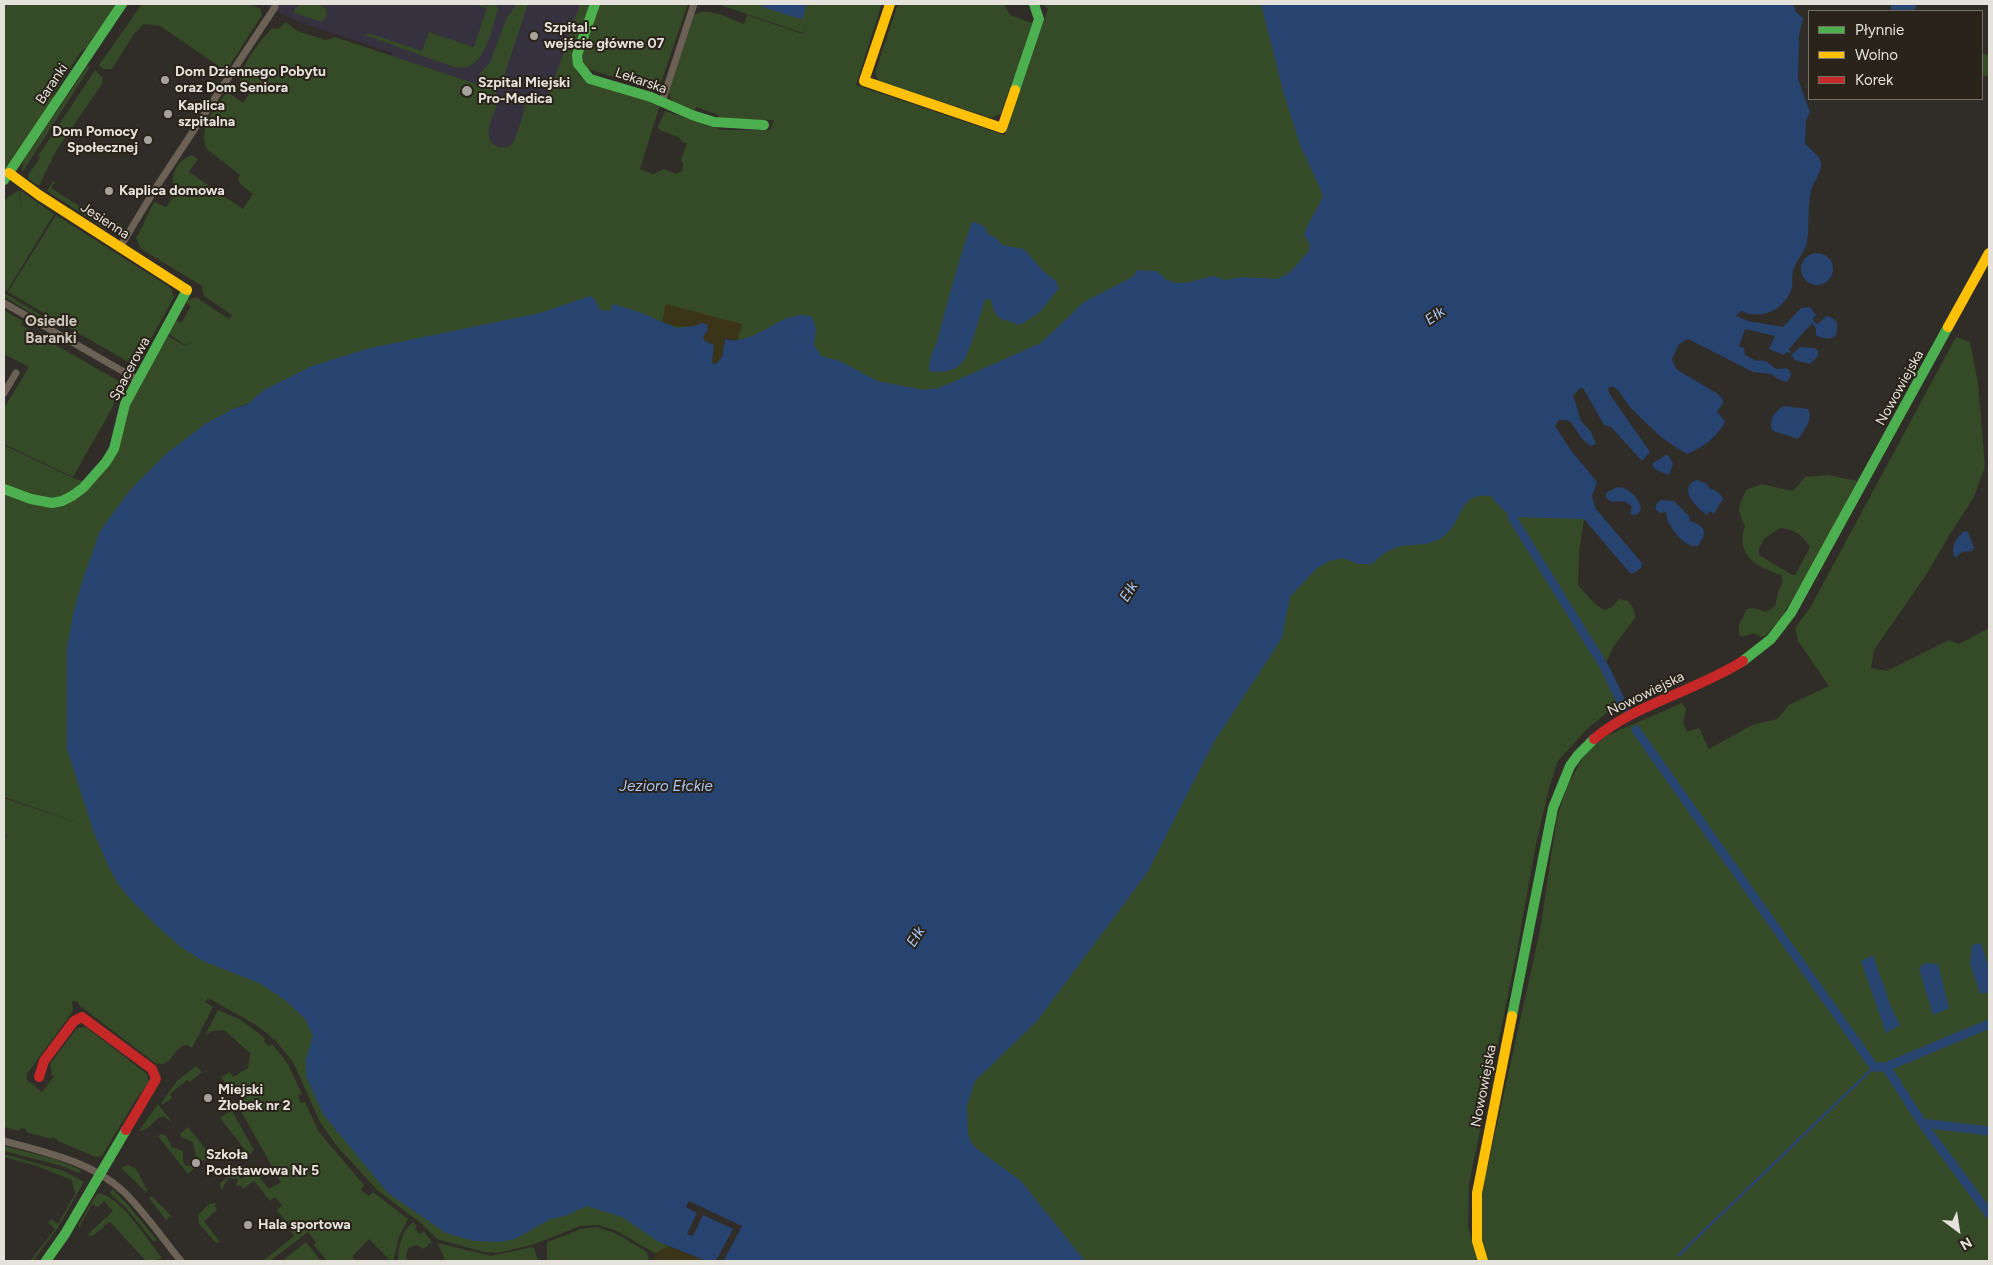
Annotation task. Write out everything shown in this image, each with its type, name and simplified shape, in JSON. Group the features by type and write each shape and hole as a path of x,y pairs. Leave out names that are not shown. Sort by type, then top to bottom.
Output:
{"street":[{"name":"Baranki","path":"6,176 122,4"},
{"name":"Lekarska","path":"595,4 577,56 578,64 590,79 662,102 714,122 764,125"},
{"path":"662,102 694,4"},
{"path":"890,4 864,81 1002,128 1039,19 1034,4"},
{"path":"120,247 157,186 275,7"},
{"name":"Jesienna","path":"6,176 39,195 188,291"},
{"name":"Nowowiejska","path":"1483,1261 1477,1241 1477,1193 1553,808 1563,777 1571,762 1580,751 1609,727 1740,663 1766,644 1781,628 1803,593 1988,258"},
{"name":"Spacerowa","path":"4,489 34,502 50,504 76,496 112,454 119,435 124,406 188,291"},
{"path":"4,303 138,380"},
{"path":"4,393 16,373"},
{"path":"39,1077 44,1061 74,1021 82,1017 154,1071 156,1076 156,1083 140,1104 65,1234 46,1261"},
{"path":"4,1141 63,1157 99,1174 125,1194 181,1261"}],"shaded area":[{"name":"Szpital Miejski Pro-Medica","path":"267,4 583,4 525,179 367,128 392,53 297,21 266,6"}],"green space":[{"path":"4,4 116,4 88,46 80,53 55,92 49,106 4,172"},
{"path":"142,4 247,4 260,8 262,15 223,76 216,74 220,67 160,26 144,24 134,34 112,69 103,69 99,65"},
{"path":"301,4 319,4 326,9 327,16 322,21 319,21 294,13 295,8"},
{"path":"473,4 488,6 495,4 498,9 487,45 476,61 469,66 454,67 365,35 368,33 422,51 429,32 474,47 487,8"},
{"path":"517,4 528,4 503,79 498,81 479,74 490,63 506,19"},
{"path":"580,4 591,4 575,68 580,76 589,81 660,105 640,169 653,174 664,169 676,174 682,171 683,164 681,159 687,143 660,130 658,127 665,111 722,130 770,130 774,120 718,119 719,115 696,107 694,112 685,109 671,99 669,91 694,15 699,12 712,12 744,24 747,15 803,34 813,4 883,4 856,85 1004,135 1048,9 1042,4 1321,4 1417,227 994,419 737,340 742,324 660,330 238,407 571,1175 672,1248 659,1251 656,1254 617,1231 598,1225 580,1226 535,1244 498,1253 484,1252 437,1239 422,1224 378,1191 336,1145 320,1122 293,1062 275,1040 256,1025 208,998 205,1002 213,1007 192,1048 187,1045 182,1047 166,1063 161,1064 155,1063 79,1005 78,1002 72,1001 73,1011 27,1074 27,1080 42,1092 54,1076 52,1075 50,1064 77,1028 86,1027 147,1074 149,1082 135,1101 102,1156 96,1157 52,1137 51,1139 26,1132 26,1129 21,1128 19,1131 4,1127 4,835 10,837 4,834 4,798 88,826 4,797 4,493 30,503 78,497 124,430 128,409 168,336 185,346 197,339 185,345 169,334 176,320 181,323 180,325 191,306 186,303 187,300 196,297 229,319 232,315 204,296 202,286 141,249 136,238 155,202 166,207 176,193 173,176 181,162 191,155 198,159 189,172 243,209 253,194 240,184 238,178 240,175 208,150 204,135 208,119 227,92 243,103 250,93 239,85 241,76 251,54 272,28 278,29 286,22 297,31 326,40 335,37 489,88 496,92 499,99 490,124 489,137 496,146 504,148 511,145 518,132 526,104 542,104 547,101"},
{"path":"599,4 688,4 660,85 651,89 585,68 580,59"},
{"path":"717,4 813,4 803,33"},
{"path":"898,4 1004,4 1010,15 1032,23 1001,114 991,118 878,81 875,73"},
{"path":"1983,53 1989,56 1989,75 1983,77"},
{"path":"87,67 90,67 22,173 23,161"},
{"path":"95,70 103,78 102,84 56,151 39,186 28,179 28,175 40,158 38,156"},
{"path":"53,181 55,182 51,188 113,228 117,222 124,227 123,229 107,230 47,191"},
{"path":"20,190 21,211 21,191 54,214 7,291 4,290 4,202 9,196"},
{"path":"56,215 171,288 174,297 139,361 130,363 8,292"},
{"path":"4,293 46,318 44,321 4,297"},
{"path":"4,310 23,321 21,325 122,383 111,410 73,477 4,444 4,408 29,367 4,354"},
{"path":"1956,337 1970,342 1978,383 1985,467 1974,497 1926,575 1874,650 1871,668 1887,671 1949,640 1959,644 1989,628 1989,1261 1488,1261 1481,1230 1485,1179 1540,930 1557,817 1567,786 1585,754 1606,736 1682,703 1686,709 1683,722 1687,732 1699,728 1709,749 1752,725 1777,719 1789,705 1829,686 1798,641 1795,628 1810,608"},
{"path":"1579,389 1573,396 1581,421 1591,432 1596,444 1591,446 1587,443 1570,422 1559,420 1555,426 1584,519 1579,552 1578,585 1595,604 1604,610 1612,607 1619,599 1628,601 1634,609 1635,618 1614,646 1603,669 1619,703 1588,728 1557,762 1549,789 1536,844 1516,956 1469,1184 1468,1227 1478,1261 1059,1261 980,1180 948,1095 1213,632"},
{"path":"4,445 73,478 86,482 69,496 46,501 4,485"},
{"path":"1828,475 1857,481 1823,547 1780,620 1765,636 1760,637 1754,633 1742,637 1739,634 1739,625 1747,609 1754,608 1766,612 1775,606 1783,581 1781,575 1756,564 1746,553 1743,545 1745,526 1740,512 1741,500 1746,490 1761,484 1793,491 1805,477","holes":["1782,528 1799,534 1810,547 1795,575 1759,555 1759,548 1765,538"]},
{"path":"218,1010 241,1020 265,1038 264,1041 269,1046 272,1044 288,1064 302,1094 298,1095 301,1103 305,1102 319,1132 364,1185 361,1190 369,1196 373,1192 408,1219 399,1237 393,1261 369,1239 352,1257 356,1261 327,1261 314,1245 316,1242 308,1232 270,1261 263,1261 294,1236 290,1231 292,1229 277,1210 282,1205 275,1197 270,1201 254,1181 243,1189 240,1185 237,1187 236,1185 238,1179 229,1178 221,1190 220,1183 231,1175 236,1174 241,1179 260,1167 263,1167 267,1172 260,1178 269,1189 281,1182 239,1108 245,1104 235,1087 229,1090 221,1077 230,1072 233,1077 248,1068 250,1053 224,1030 212,1031 205,1035"},
{"path":"196,1066 202,1072 190,1082 187,1080 170,1094 172,1098 162,1105 161,1103 177,1081"},
{"path":"158,1104 172,1122 162,1117 147,1128 139,1131"},
{"path":"232,1111 254,1150 249,1155 220,1118"},
{"path":"188,1127 212,1157 200,1160 196,1157 193,1142 181,1137 181,1133"},
{"path":"162,1134 166,1136 172,1147 183,1151 183,1161 186,1166 198,1165 188,1174 158,1136"},
{"path":"4,1146 54,1159 81,1170 78,1173 65,1167 4,1151"},
{"path":"4,1154 64,1171 84,1182 57,1229 33,1261 30,1261 55,1229 48,1223 51,1219 58,1224 75,1194 72,1180 34,1165 4,1157"},
{"path":"128,1165 136,1169 147,1190 146,1192 121,1168"},
{"path":"112,1189 157,1240 154,1242 126,1208 110,1193"},
{"path":"99,1193 108,1196 125,1211 142,1230 162,1258 157,1261 146,1261 110,1222 91,1237 88,1234 113,1211 104,1201 98,1207 92,1204 79,1228 78,1226 96,1195"},
{"path":"152,1196 171,1216 166,1220 149,1198"},
{"path":"216,1203 217,1210 204,1221 220,1242 216,1243 199,1224 198,1215 209,1204"},
{"path":"413,1222 417,1226 415,1229 420,1234 424,1231 432,1242 424,1249 416,1245 408,1248 406,1256 408,1261 398,1261 401,1240 409,1225"},
{"path":"596,1227 615,1233 647,1252 649,1261 547,1261 547,1242 581,1229"},
{"path":"306,1242 321,1261 282,1261"},
{"path":"438,1243 491,1256 532,1247 538,1261 445,1261"}],"sand":[{"path":"666,304 742,324 737,340 725,339 722,357 716,364 712,363 714,350 711,343 705,341 703,337 708,330 702,323 682,327 662,322"},
{"path":"668,1246 706,1261 654,1261 656,1254"}],"water":[{"path":"763,4 806,5 801,19 762,7"},
{"name":"Jezioro Ełckie","path":"1261,4 1793,4 1796,12 1803,18 1799,35 1798,79 1810,112 1806,121 1805,143 1818,157 1821,167 1810,197 1806,245 1795,265 1789,295 1779,307 1765,314 1749,314 1741,311 1736,316 1748,321 1783,327 1801,308 1810,307 1816,315 1813,319 1815,323 1818,324 1826,316 1835,321 1837,329 1835,336 1823,338 1816,335 1816,328 1812,323 1789,349 1791,352 1787,352 1784,355 1769,349 1775,336 1745,329 1739,346 1744,348 1745,355 1757,361 1765,361 1776,369 1783,368 1789,370 1791,375 1787,382 1771,374 1753,372 1688,339 1679,344 1672,359 1676,369 1718,394 1723,403 1717,412 1725,421 1719,432 1709,441 1687,454 1650,427 1630,407 1617,390 1613,387 1608,388 1609,393 1650,452 1642,461 1611,427 1604,425 1583,388 1573,395 1581,421 1591,432 1596,444 1591,446 1587,443 1570,422 1559,420 1555,426 1570,449 1597,482 1592,496 1596,509 1642,563 1641,568 1634,573 1630,573 1584,519 1512,517 1491,496 1480,496 1467,502 1451,529 1440,539 1430,543 1397,547 1385,553 1372,564 1358,564 1343,558 1329,561 1316,569 1290,597 1282,638 1214,742 1147,873 1037,1021 975,1081 967,1105 968,1134 971,1142 976,1148 1021,1181 1085,1261 726,1261 718,1257 714,1261 706,1261 659,1242 622,1217 587,1206 565,1216 551,1219 515,1239 500,1242 474,1241 446,1233 388,1193 323,1114 306,1076 306,1059 313,1036 305,1019 285,1000 259,983 203,961 181,947 132,901 119,885 108,866 93,830 67,749 67,649 73,614 100,531 131,489 166,454 205,424 233,409 248,404 264,390 312,366 370,348 540,313 590,296 594,298 600,310 610,311 613,304 639,312 677,328 695,326 702,323 707,324 708,330 703,337 705,341 714,345 712,363 716,364 722,357 725,339 747,338 793,317 802,315 812,317 816,329 814,344 821,356 840,361 877,381 924,390 939,388 1041,343 1084,302 1134,276 1137,270 1157,271 1165,279 1176,283 1190,282 1212,276 1226,280 1241,277 1277,279 1289,273 1309,251 1310,246 1304,234 1323,195 1300,145 1282,87"},
{"path":"1891,4 1917,4 1914,10 1891,10"},
{"path":"972,221 984,226 989,235 995,237 1002,245 1024,249 1043,271 1056,281 1059,288 1040,312 1020,325 999,318 994,311 991,300 985,300 971,343 962,363 947,371 929,371 931,359"},
{"path":"1817,253 1823,254 1828,258 1832,263 1832,275 1828,280 1823,284 1817,285 1811,284 1806,280 1802,275 1801,269 1802,263 1806,258 1811,254"},
{"path":"1800,347 1815,348 1818,351 1818,356 1810,364 1795,360 1791,355"},
{"path":"1784,406 1808,409 1810,413 1808,425 1798,439 1773,431 1771,427 1771,420 1774,415"},
{"path":"1666,455 1669,456 1673,464 1669,475 1656,470 1653,466 1653,463"},
{"path":"1696,480 1706,483 1710,489 1715,490 1721,495 1723,499 1714,514 1710,511 1707,515 1698,508 1688,493 1688,488"},
{"path":"1617,487 1629,491 1636,497 1641,509 1637,515 1630,514 1632,507 1628,503 1612,502 1606,498 1606,493"},
{"path":"1661,500 1674,501 1689,516 1690,521 1699,525 1704,530 1703,537 1698,546 1687,544 1682,540 1672,529 1666,512 1660,513 1655,509 1657,503"},
{"path":"1964,531 1968,532 1974,548 1972,551 1962,552 1955,558 1953,550 1955,543"},
{"path":"1981,943 1989,968 1989,992 1980,994 1970,963 1972,945"},
{"path":"1873,955 1891,1007 1900,1025 1886,1033 1861,961"},
{"path":"1926,963 1938,964 1949,1008 1933,1015 1919,968"}],"pier":[{"path":"689,1201 742,1226 724,1260 718,1257 733,1229 703,1215 693,1236 687,1234 697,1213 686,1207"}],"waterway":[{"path":"1512,517 1605,668 1624,708"},
{"path":"1636,730 1874,1067 1886,1067"},
{"path":"1989,1024 1886,1067 1922,1123 1989,1214"},
{"path":"1679,1255 1874,1067"},
{"path":"1922,1123 1989,1131"}],"traffic: fast":[{"path":"4,180 122,4"},
{"path":"595,4 577,55 578,64 590,79 651,97 692,115 714,122 764,125"},
{"path":"1015,90 1039,19 1034,4"},
{"path":"4,489 31,499 52,503 62,501 83,488 106,462 114,449 125,404 187,290"},
{"path":"1743,661 1771,639 1791,613 1948,327"},
{"path":"1512,1016 1553,808 1570,766 1594,739"},
{"path":"46,1261 65,1234 126,1130"}],"traffic: slow":[{"path":"890,4 864,81 1002,128 1015,90"},
{"path":"9,173 39,195 187,290"},
{"path":"1948,327 1989,253"},
{"path":"1483,1261 1477,1241 1477,1193 1512,1016"}],"traffic: jam":[{"path":"1594,739 1628,716 1725,672 1743,661"},
{"path":"39,1077 44,1061 74,1021 82,1017 152,1069 156,1079 126,1130"}],"place":[{"name":"Szpital - wejście główne 07","path":"534,36"},
{"name":"Dom Dziennego Pobytu oraz Dom Seniora","path":"165,80"},
{"name":"Szpital Miejski Pro-Medica","path":"467,91"},
{"name":"Kaplica szpitalna","path":"168,114"},
{"name":"Dom Pomocy Społecznej","path":"148,140"},
{"name":"Kaplica domowa","path":"109,191"},
{"name":"Miejski Żłobek nr 2","path":"208,1098"},
{"name":"Szkoła Podstawowa Nr 5","path":"196,1163"},
{"name":"Hala sportowa","path":"248,1225"}],"district":[{"name":"Osiedle Baranki","path":"51,330"}],"water label":[{"name":"Ełk","path":"1435,316"},
{"name":"Ełk","path":"1129,592"},
{"name":"Ełk","path":"916,937"}]}
